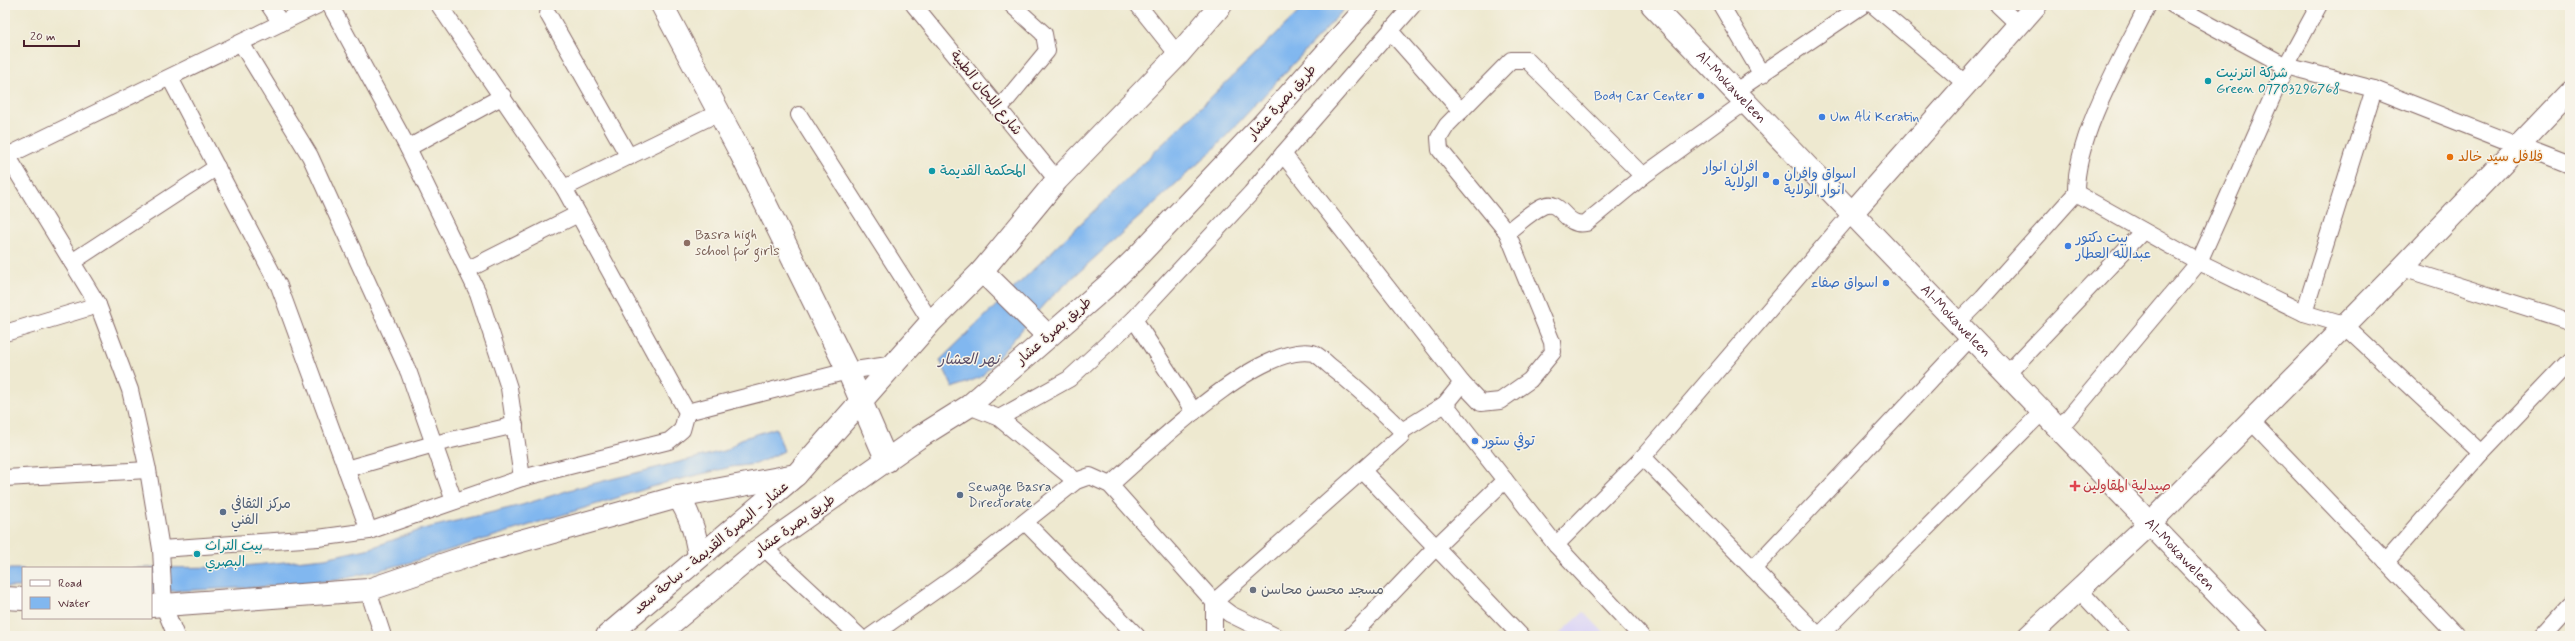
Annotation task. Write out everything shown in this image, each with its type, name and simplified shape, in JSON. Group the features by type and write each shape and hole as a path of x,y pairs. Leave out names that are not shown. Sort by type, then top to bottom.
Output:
{"street":[{"path":"269,5 282,23"},
{"path":"176,636 160,604 161,553 148,470 130,390 98,305 6,155 170,78 318,5"},
{"path":"330,5 408,148 478,293 509,388 522,478"},
{"path":"161,553 318,538 369,531 522,478 669,442 682,430 687,412 564,188 503,96 439,5"},
{"path":"662,5 848,370 860,402 887,461"},
{"name":"شارع اللجان الطبية","path":"914,5 1057,180"},
{"path":"999,109 1047,51 1044,34 1012,5"},
{"path":"1138,5 1178,54"},
{"name":"طريق بصرة عشار","path":"656,636 762,546 969,406 1043,331 1134,260 1263,124 1369,5"},
{"path":"999,418 1069,379 1134,319 1251,193 1283,154 1413,5"},
{"name":"Al-Mokaweleen","path":"1652,5 2150,523 2250,633"},
{"path":"1721,5 1762,75"},
{"path":"1506,232 1543,206 1551,205 1558,208 1571,222 1578,225 1586,223 1740,97 1762,75 1863,5"},
{"path":"1873,5 1966,84"},
{"path":"1998,5 2019,25"},
{"path":"1556,544 1643,457 1852,213 2036,5"},
{"path":"1752,569 1964,330 1983,297 2076,193 2076,174 2086,138 2109,85 2148,5"},
{"path":"2173,5 2286,66 2374,89 2570,166"},
{"path":"2059,429 2199,262 2286,66 2319,5"},
{"name":"عشار - البصرة القديمة - ساحة سعد","path":"607,636 699,556 796,475 931,322 988,277 1057,180 1178,54 1215,7"},
{"path":"548,14 629,157"},
{"path":"1391,32 1461,111"},
{"path":"241,43 310,156 408,373 454,501"},
{"path":"1283,154 1462,383 1481,403 1500,401 1530,380 1553,352 1552,342 1506,232 1440,150 1439,138 1448,125 1511,60 1527,60 1643,176"},
{"path":"170,78 279,286 369,531"},
{"path":"2304,313 2374,89"},
{"path":"2030,636 2150,523 2402,268 2570,92"},
{"path":"408,148 503,96"},
{"path":"564,188 718,114"},
{"path":"799,115 931,322"},
{"path":"72,262 217,167"},
{"path":"2076,193 2199,262 2304,313 2344,325 2481,453"},
{"path":"467,270 578,214"},
{"path":"2007,374 2143,231"},
{"path":"2402,268 2570,320"},
{"path":"988,277 1043,331"},
{"path":"5,333 98,305"},
{"path":"1134,319 1194,412"},
{"path":"1110,485 1194,412 1264,363 1290,353 1314,354 1359,388 1402,432"},
{"path":"2386,562 2481,453 2570,360"},
{"path":"687,412 848,370 895,364"},
{"path":"1214,636 1214,602 1401,436 1402,432 1445,404 1462,383"},
{"path":"1445,404 1556,544 1641,636"},
{"path":"969,406 999,418 1076,481"},
{"path":"1643,457 1819,636 2043,411"},
{"path":"2251,421 2457,636"},
{"path":"346,469 434,444 515,425"},
{"path":"5,478 148,470"},
{"path":"1362,470 1521,636"},
{"path":"160,604 368,590 471,555 678,497 796,475"},
{"path":"871,636 959,574 1076,481 1090,476 1110,485 1214,602 1230,614 1275,636"},
{"path":"1351,636 1436,547 1505,480"},
{"path":"678,497 687,509 697,540 699,556"},
{"path":"1025,522 1137,636"},
{"path":"762,546 859,636"},
{"path":"368,590 382,633 379,636"},
{"path":"2079,590 2122,636"},
{"path":"5,598 22,599"},
{"path":"2543,636 2570,606"}],"shaded area":[{"path":"1584,612 1607,636 1557,636"}],"water":[{"name":"نهر العشار","path":"1306,5 1348,5 1214,149 1045,303 981,377 953,388 940,360"},
{"path":"776,428 784,451 756,464 731,467 668,482 408,563 338,580 261,587 152,592 152,568 234,567 325,558 371,548 423,529 522,505 576,488 727,450 741,439"},
{"path":"5,569 22,569 22,587 5,587"}],"place":[{"name":"شركة انترنيت Green 07703296768","path":"2208,81"},
{"name":"Body Car Center","path":"1701,96"},
{"name":"Um Ali Keratin","path":"1822,117"},
{"name":"فلافل سيد خالد","path":"2450,157"},
{"name":"المحكمة القديمة","path":"932,171"},
{"name":"افران انوار الولاية","path":"1766,175"},
{"name":"اسواق وافران انوار الولاية","path":"1776,182"},
{"name":"Basra high school for girls","path":"687,243"},
{"name":"بيت دكتور عبدالله العطار","path":"2068,246"},
{"name":"اسواق صفاء","path":"1886,283"},
{"name":"توفي ستور","path":"1475,441"},
{"name":"صيدلية المقاولين","path":"2075,486"},
{"name":"Sewage Basra Directorate","path":"960,495"},
{"name":"مركز الثقافي الفني","path":"223,512"},
{"name":"بيت التراث البصري","path":"197,554"},
{"name":"مسجد محسن محاسن","path":"1253,590"}]}
